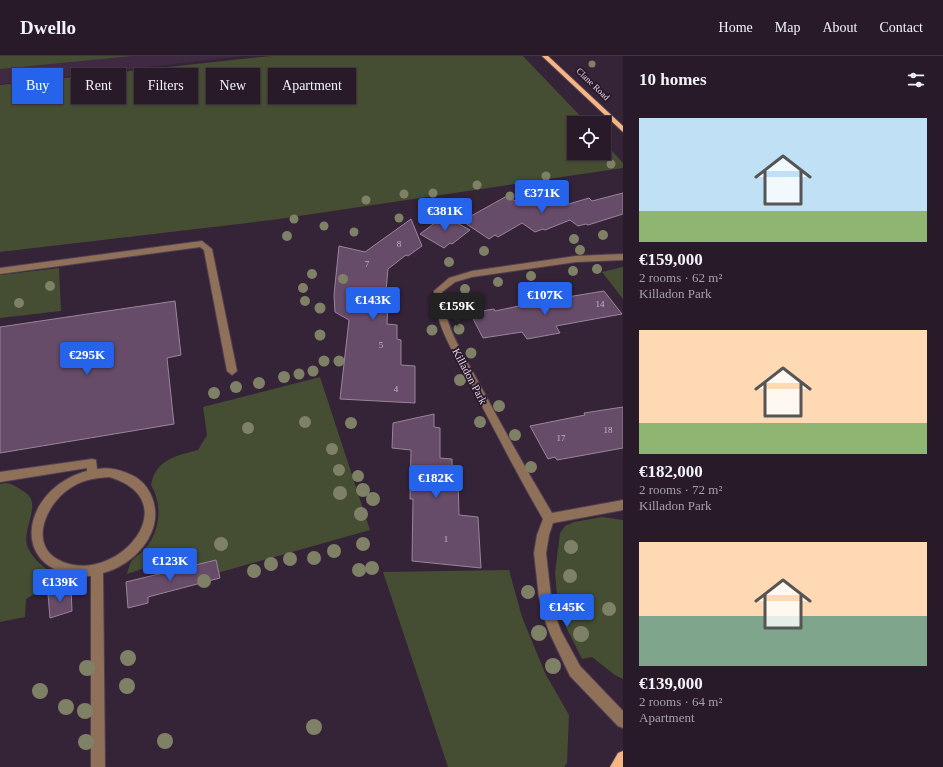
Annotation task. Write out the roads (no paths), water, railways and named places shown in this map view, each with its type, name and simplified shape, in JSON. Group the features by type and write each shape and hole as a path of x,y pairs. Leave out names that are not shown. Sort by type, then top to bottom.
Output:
{"main road":[{"name":"Clane Road","path":"545,56 623,130"},
{"path":"617,767 623,758"}],"street":[{"path":"0,271 202,244 208,249 232,371"},
{"name":"Killadon Park","path":"549,518 517,464 450,337 438,306 438,291 452,280 472,274 576,259 623,257"},
{"path":"0,477 92,463 92,473"},
{"path":"92,473 125,476 138,484 146,496 150,510 148,525 141,540 130,554 114,564 97,571 68,571 54,565 44,556 38,544 36,531 40,514 48,500 66,485 76,479 92,473"},
{"path":"623,505 549,518 543,535 540,553 545,597 552,622 575,671 623,721"},
{"path":"97,571 98,767"}]}
